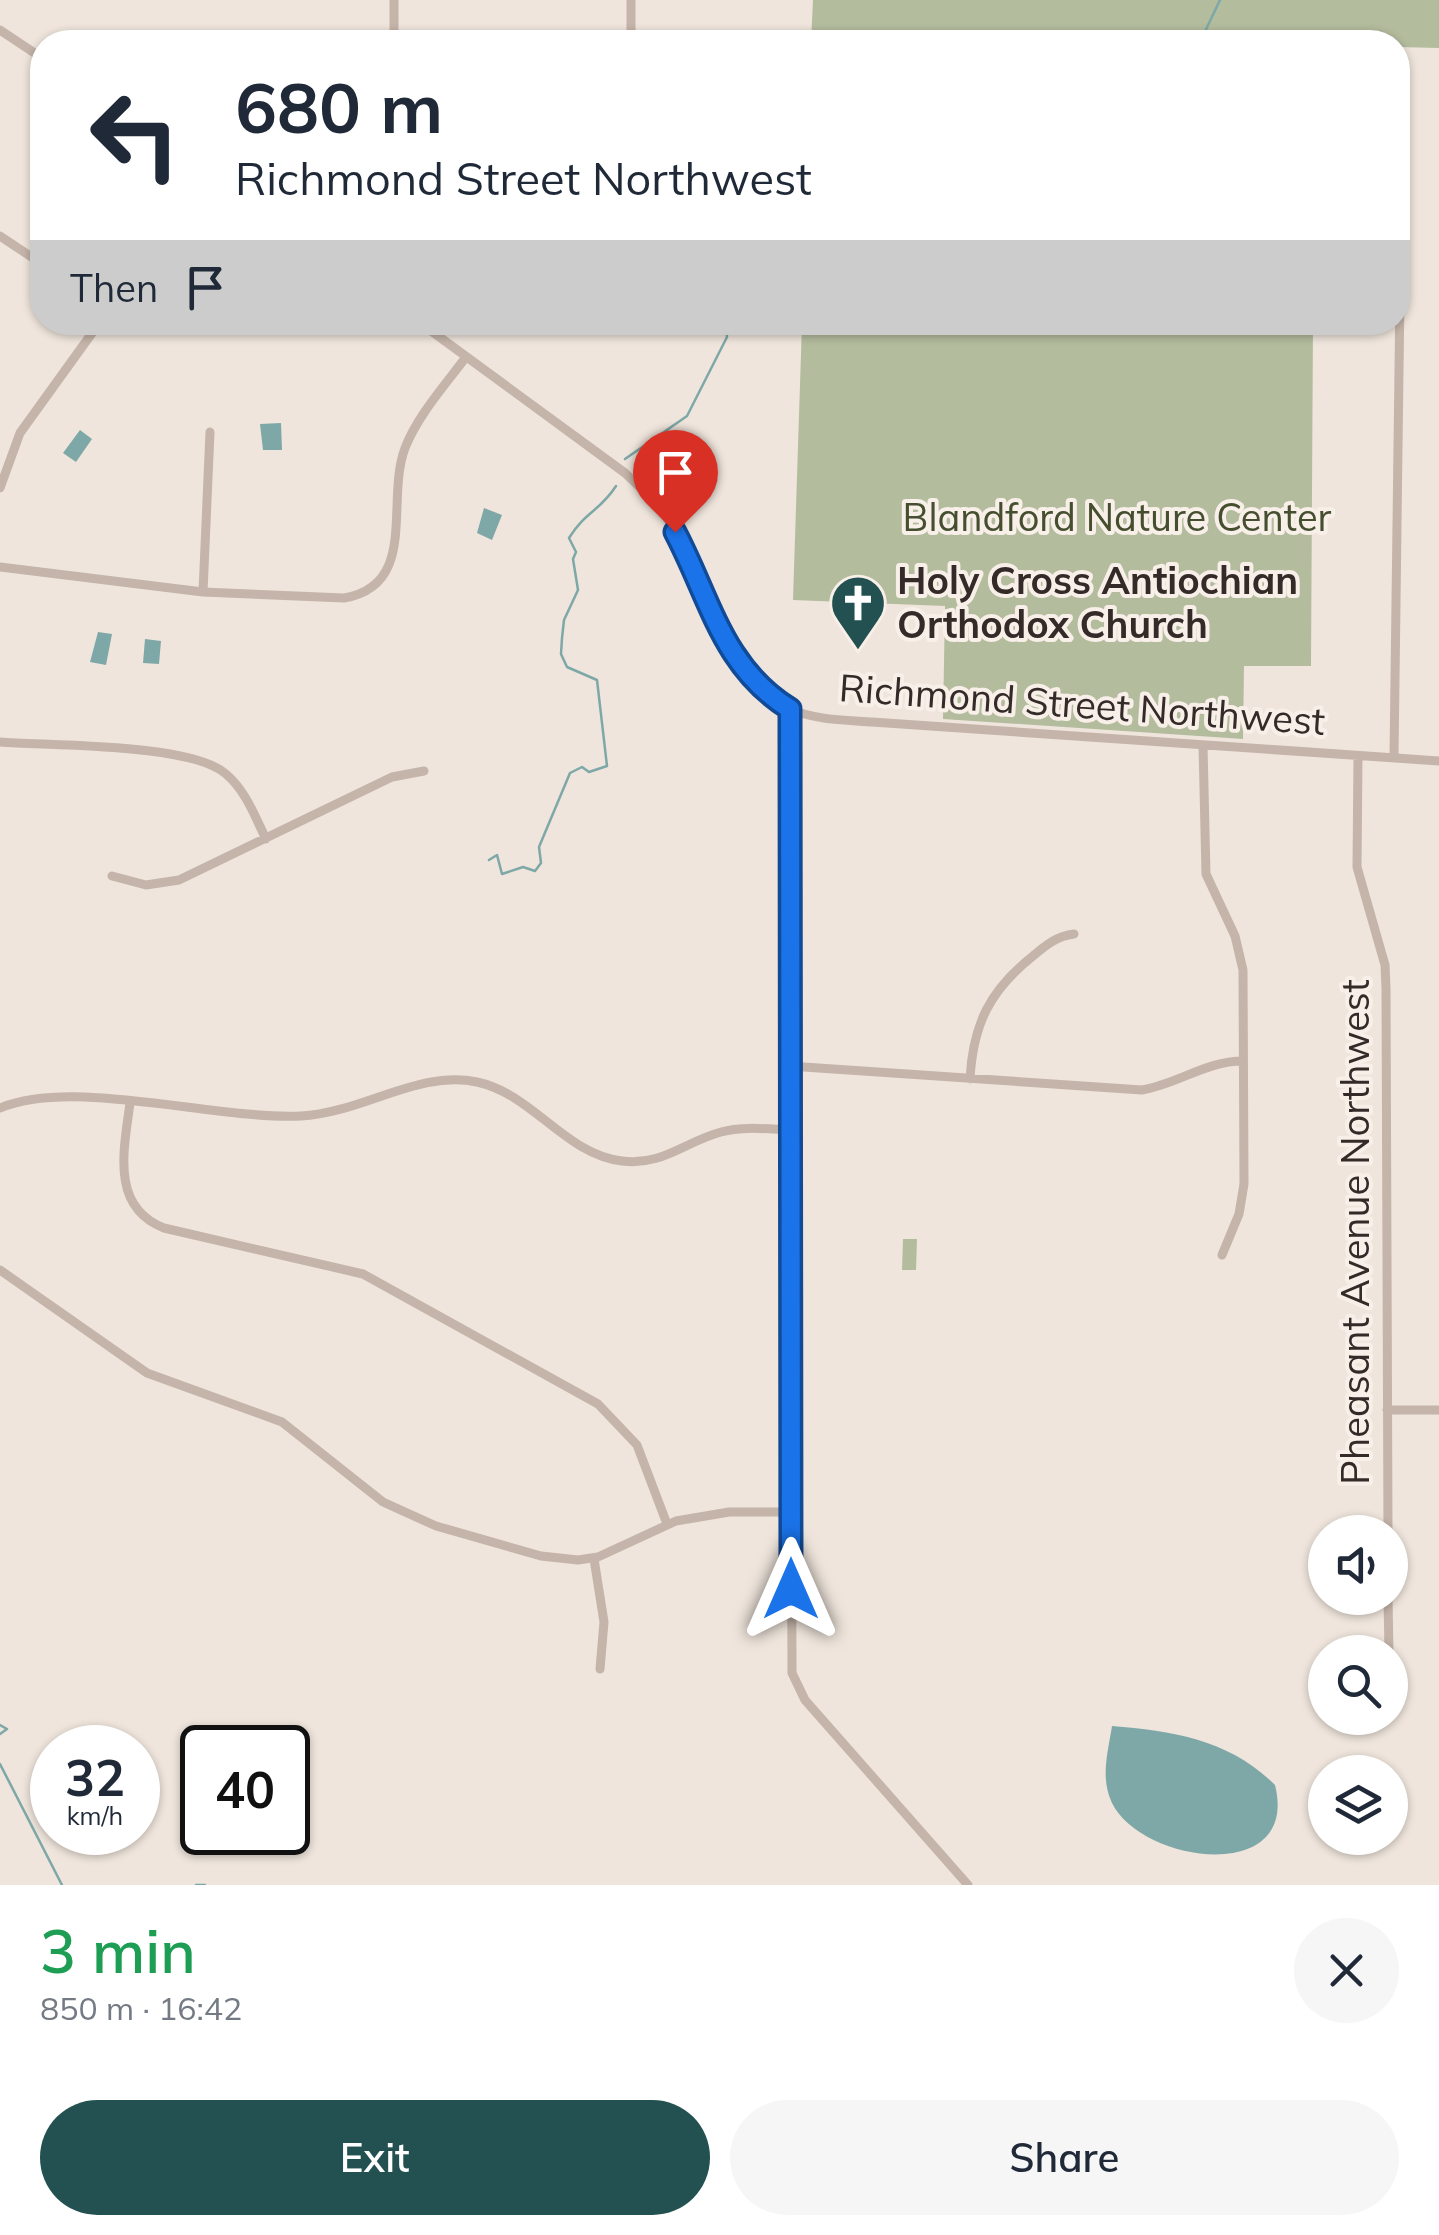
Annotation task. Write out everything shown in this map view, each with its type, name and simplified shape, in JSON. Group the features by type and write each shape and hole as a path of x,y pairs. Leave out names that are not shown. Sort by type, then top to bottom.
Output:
{"street":[{"path":"394,0 394,30"},
{"path":"631,0 631,30"},
{"path":"0,30 30,50"},
{"path":"0,236 30,256"},
{"path":"0,488 20,433 91,335"},
{"name":"Richmond Street Northwest","path":"436,335 625,473 651,498 680,542 728,650 752,680 790,709 855,721 1439,761"},
{"path":"1394,757 1399,335"},
{"path":"0,568 203,592 344,598 378,586 388,574 394,552 404,450 466,357"},
{"path":"203,592 210,432"},
{"path":"790,709 790,1658 798,1687 968,1885"},
{"path":"0,742 181,754 212,764 243,793 266,839"},
{"path":"1204,745 1204,863 1210,889 1235,936 1242,962 1243,1195 1222,1255"},
{"name":"Pheasant Avenue Northwest","path":"1358,756 1357,868 1385,965 1386,989 1388,1515"},
{"path":"112,876 132,884 171,882 392,777 424,770"},
{"path":"970,1079 978,1023 991,996 1048,944 1074,934"},
{"path":"789,1066 1142,1090 1164,1086 1210,1065 1243,1061"},
{"path":"0,1108 55,1096 302,1116 357,1108 414,1086 457,1079 512,1094 594,1154 642,1163 668,1158 724,1131 789,1130"},
{"path":"130,1103 124,1182 146,1218 164,1228 363,1274 590,1400 615,1417 637,1445 667,1524"},
{"path":"0,1270 148,1372 282,1422 389,1506 428,1523 541,1556 594,1559 667,1524 729,1512 791,1512"},
{"path":"1388,1410 1439,1410"},
{"path":"594,1559 604,1622 600,1670"}],"green space":[{"path":"813,0 1439,0 1439,48 1410,47 1410,30 812,30"},
{"name":"Blandford Nature Center","path":"802,335 1313,335 1311,666 1244,666 1243,739 943,719 945,606 793,600"},
{"path":"903,1239 917,1239 916,1270 902,1270"}],"water":[{"path":"281,423 282,450 263,450 260,424"},
{"path":"80,430 92,439 76,462 63,453"},
{"path":"484,508 502,515 492,540 477,533"},
{"path":"98,632 112,634 106,665 90,662"},
{"path":"145,639 161,641 159,664 143,663"},
{"path":"1112,1726 1200,1740 1258,1770 1275,1785 1276,1817 1264,1839 1242,1851 1214,1854 1183,1850 1154,1840 1129,1824 1112,1803 1106,1784"}],"waterway":[{"path":"1206,30 1220,0"},
{"path":"625,459 687,416 727,335"},
{"path":"489,860 497,855 502,874 523,867 535,871 541,863 539,847 570,773 582,767 589,772 607,766 597,680 567,667 561,654 564,620 578,590 573,559 576,552 569,538 616,486"},
{"path":"0,1725 7,1729 0,1734"},
{"path":"0,1764 62,1885"},
{"path":"196,1885 205,1885"}],"place":[{"name":"Holy Cross Antiochian Orthodox Church","path":"858,652"}],"route":[{"path":"675,532 728,650 752,680 790,709 791,1589"}]}
